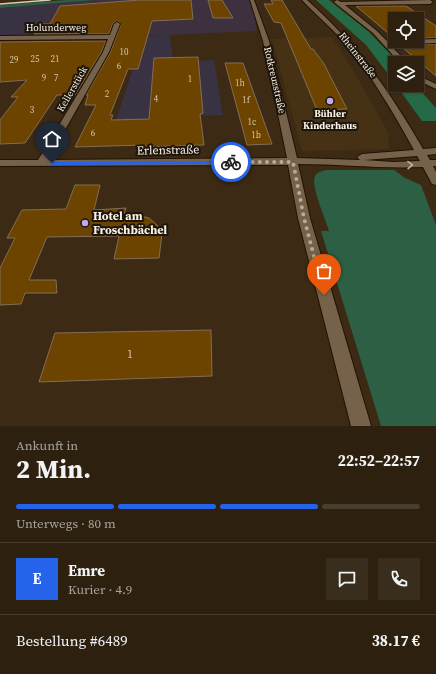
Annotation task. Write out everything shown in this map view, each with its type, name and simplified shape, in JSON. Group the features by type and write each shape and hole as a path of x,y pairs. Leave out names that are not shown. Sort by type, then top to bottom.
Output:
{"street":[{"name":"Rotkreuzstraße","path":"252,0 266,41 274,72 304,218 361,426"},
{"name":"Rheinstraße","path":"304,0 343,36 368,65 420,152 431,164 436,182"},
{"path":"337,2 430,2 427,0"},
{"path":"337,2 375,32 398,56"},
{"name":"Kellerstück","path":"41,163 106,52 117,24"},
{"name":"Holunderweg","path":"0,38 113,36"},
{"path":"386,43 436,41"},
{"path":"424,81 436,87"},
{"name":"Erlenstraße","path":"0,163 336,161 436,151"},
{"name":"Erlenstraße","path":"336,161 393,165 431,164"}],"shaded area":[{"path":"95,0 251,0 257,31 170,35 117,35 124,20 39,23 49,4"},
{"path":"49,4 39,23 27,36 0,36 0,8"},
{"path":"170,35 173,62 214,60 223,115 116,120 144,36"},
{"name":"Bühler Kinderhaus","path":"332,37 353,70 388,132 389,149 302,151 272,39"}],"green space":[{"path":"66,0 95,0 0,8 0,5"},
{"path":"316,0 329,0 369,32 392,56 388,56 388,74 366,45"},
{"path":"401,92 422,92 436,108 436,121 422,121"},
{"path":"326,170 394,170 405,178 421,185 436,225 436,426 381,426 321,231 329,231 316,194 314,180 317,174"}],"building":[{"path":"140,0 191,0 193,19 152,21 138,69 128,69 110,115 113,115 111,120 149,119 154,58 198,57 203,113 200,114 204,145 75,147 96,105 85,105 88,95 86,95 110,53 121,24 118,21 113,23 109,34 34,34 43,24 50,24 60,6"},
{"path":"208,0 222,0 233,18 213,18"},
{"path":"271,0 282,0 311,49 313,49 324,64 347,109 317,110 281,23 274,22 264,4 273,4"},
{"path":"356,6 406,6 415,12 388,12 388,33"},
{"path":"424,18 436,26 436,38 424,38"},
{"path":"106,41 102,51 75,95 57,95 25,143 0,144 0,120 18,97 11,97 27,80 0,82 0,42"},
{"path":"436,44 436,76 424,66 424,56 412,56 403,48 424,48 424,45"},
{"path":"225,63 243,63 272,144 247,145"},
{"name":"Hotel am Froschbächel","path":"75,185 100,185 94,210 126,208 123,217 149,218 157,225 162,234 159,258 114,259 119,236 47,237 29,280 56,280 57,293 25,293 21,304 0,305 0,268 15,238 7,238 22,210 66,209"},
{"path":"211,330 212,376 39,382 55,333"}],"railway":[{"path":"0,4 50,0"}],"way so far":[{"path":"231,162 293,162 304,218 324,295"}],"place":[{"name":"Bühler Kinderhaus","path":"330,101"},
{"name":"Hotel am Froschbächel","path":"85,223"}],"route":[{"path":"52,163 125,164 231,162"}]}
